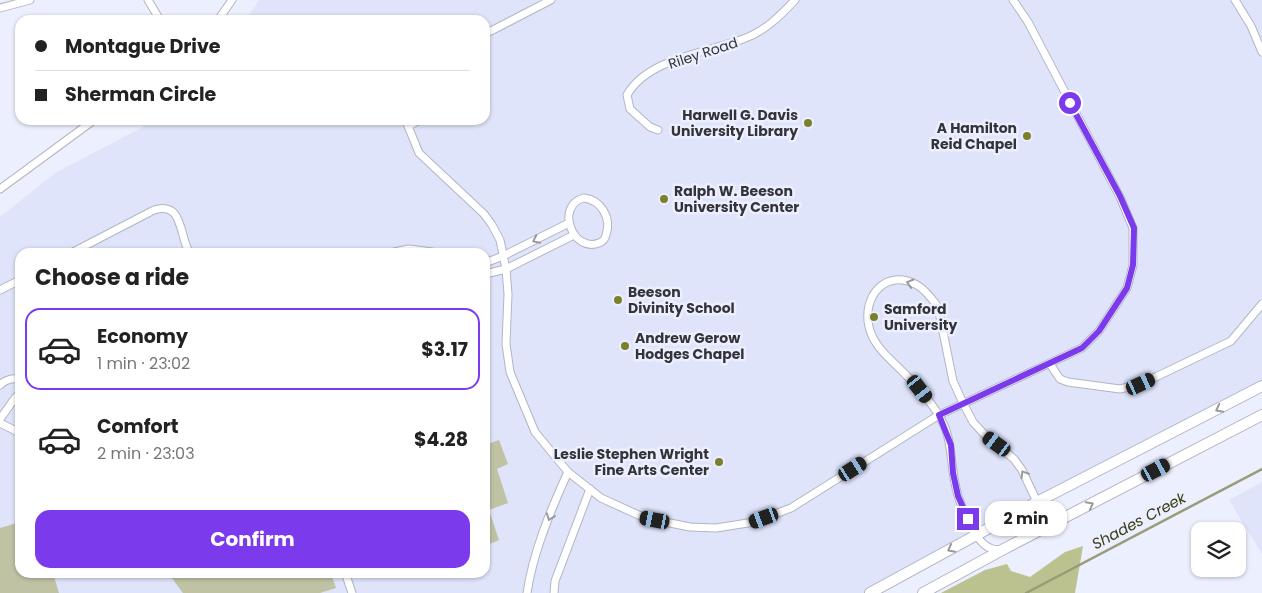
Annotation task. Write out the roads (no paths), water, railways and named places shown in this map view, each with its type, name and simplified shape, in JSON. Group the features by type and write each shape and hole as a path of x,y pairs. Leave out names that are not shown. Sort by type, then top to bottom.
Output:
{"main road":[{"path":"870,593 1037,502 1262,386"},
{"path":"923,593 1262,415"}],"street":[{"path":"0,8 30,0"},
{"path":"148,0 157,15"},
{"path":"222,15 232,0"},
{"path":"490,31 551,0"},
{"name":"Riley Road","path":"658,130 650,127 630,109 627,95 633,85 659,67 696,52 744,39 754,34 776,20 795,0"},
{"path":"409,125 419,153 484,214 500,240 506,270 508,294 506,344 510,372 534,432 568,472 601,498 652,520 690,527 716,528 754,522 791,508 939,415 1082,348 1099,331 1127,288 1133,265 1134,228 1120,196 1028,22 1013,0"},
{"path":"1235,0 1251,26 1262,52"},
{"path":"0,189 87,125"},
{"path":"584,198 600,205 605,213 608,229 605,239 601,242 587,244 574,236 569,223 572,205 579,199 584,198"},
{"path":"81,248 154,210 165,208 178,218 187,248"},
{"path":"490,260 503,256 569,223"},
{"path":"490,273 506,270 574,236"},
{"path":"1002,550 992,549 985,545 977,536 958,496 953,473 951,445 939,415 913,382 878,346 871,334 868,303 879,288 888,282 908,281 915,284 938,307 953,381 973,422 984,434 1014,459 1022,470 1037,502 1040,517 1032,535"},
{"path":"0,290 15,282"},
{"path":"1050,364 1060,379 1068,382 1120,389 1131,387 1231,341 1262,304"},
{"path":"0,385 15,378"},
{"path":"0,419 15,398"},
{"path":"0,423 15,430"},
{"path":"527,593 534,559 568,472"},
{"path":"554,593 555,581 590,489"},
{"path":"347,578 352,593"}],"waterway":[{"name":"Shades Creek","path":"1026,593 1262,469"}],"place":[{"name":"Harwell G. Davis University Library","path":"808,123"},
{"name":"A Hamilton Reid Chapel","path":"1027,136"},
{"name":"Ralph W. Beeson University Center","path":"664,199"},
{"name":"Beeson Divinity School","path":"618,300"},
{"name":"Samford University","path":"874,317"},
{"name":"Andrew Gerow Hodges Chapel","path":"625,346"},
{"name":"Leslie Stephen Wright Fine Arts Center","path":"719,462"}]}
